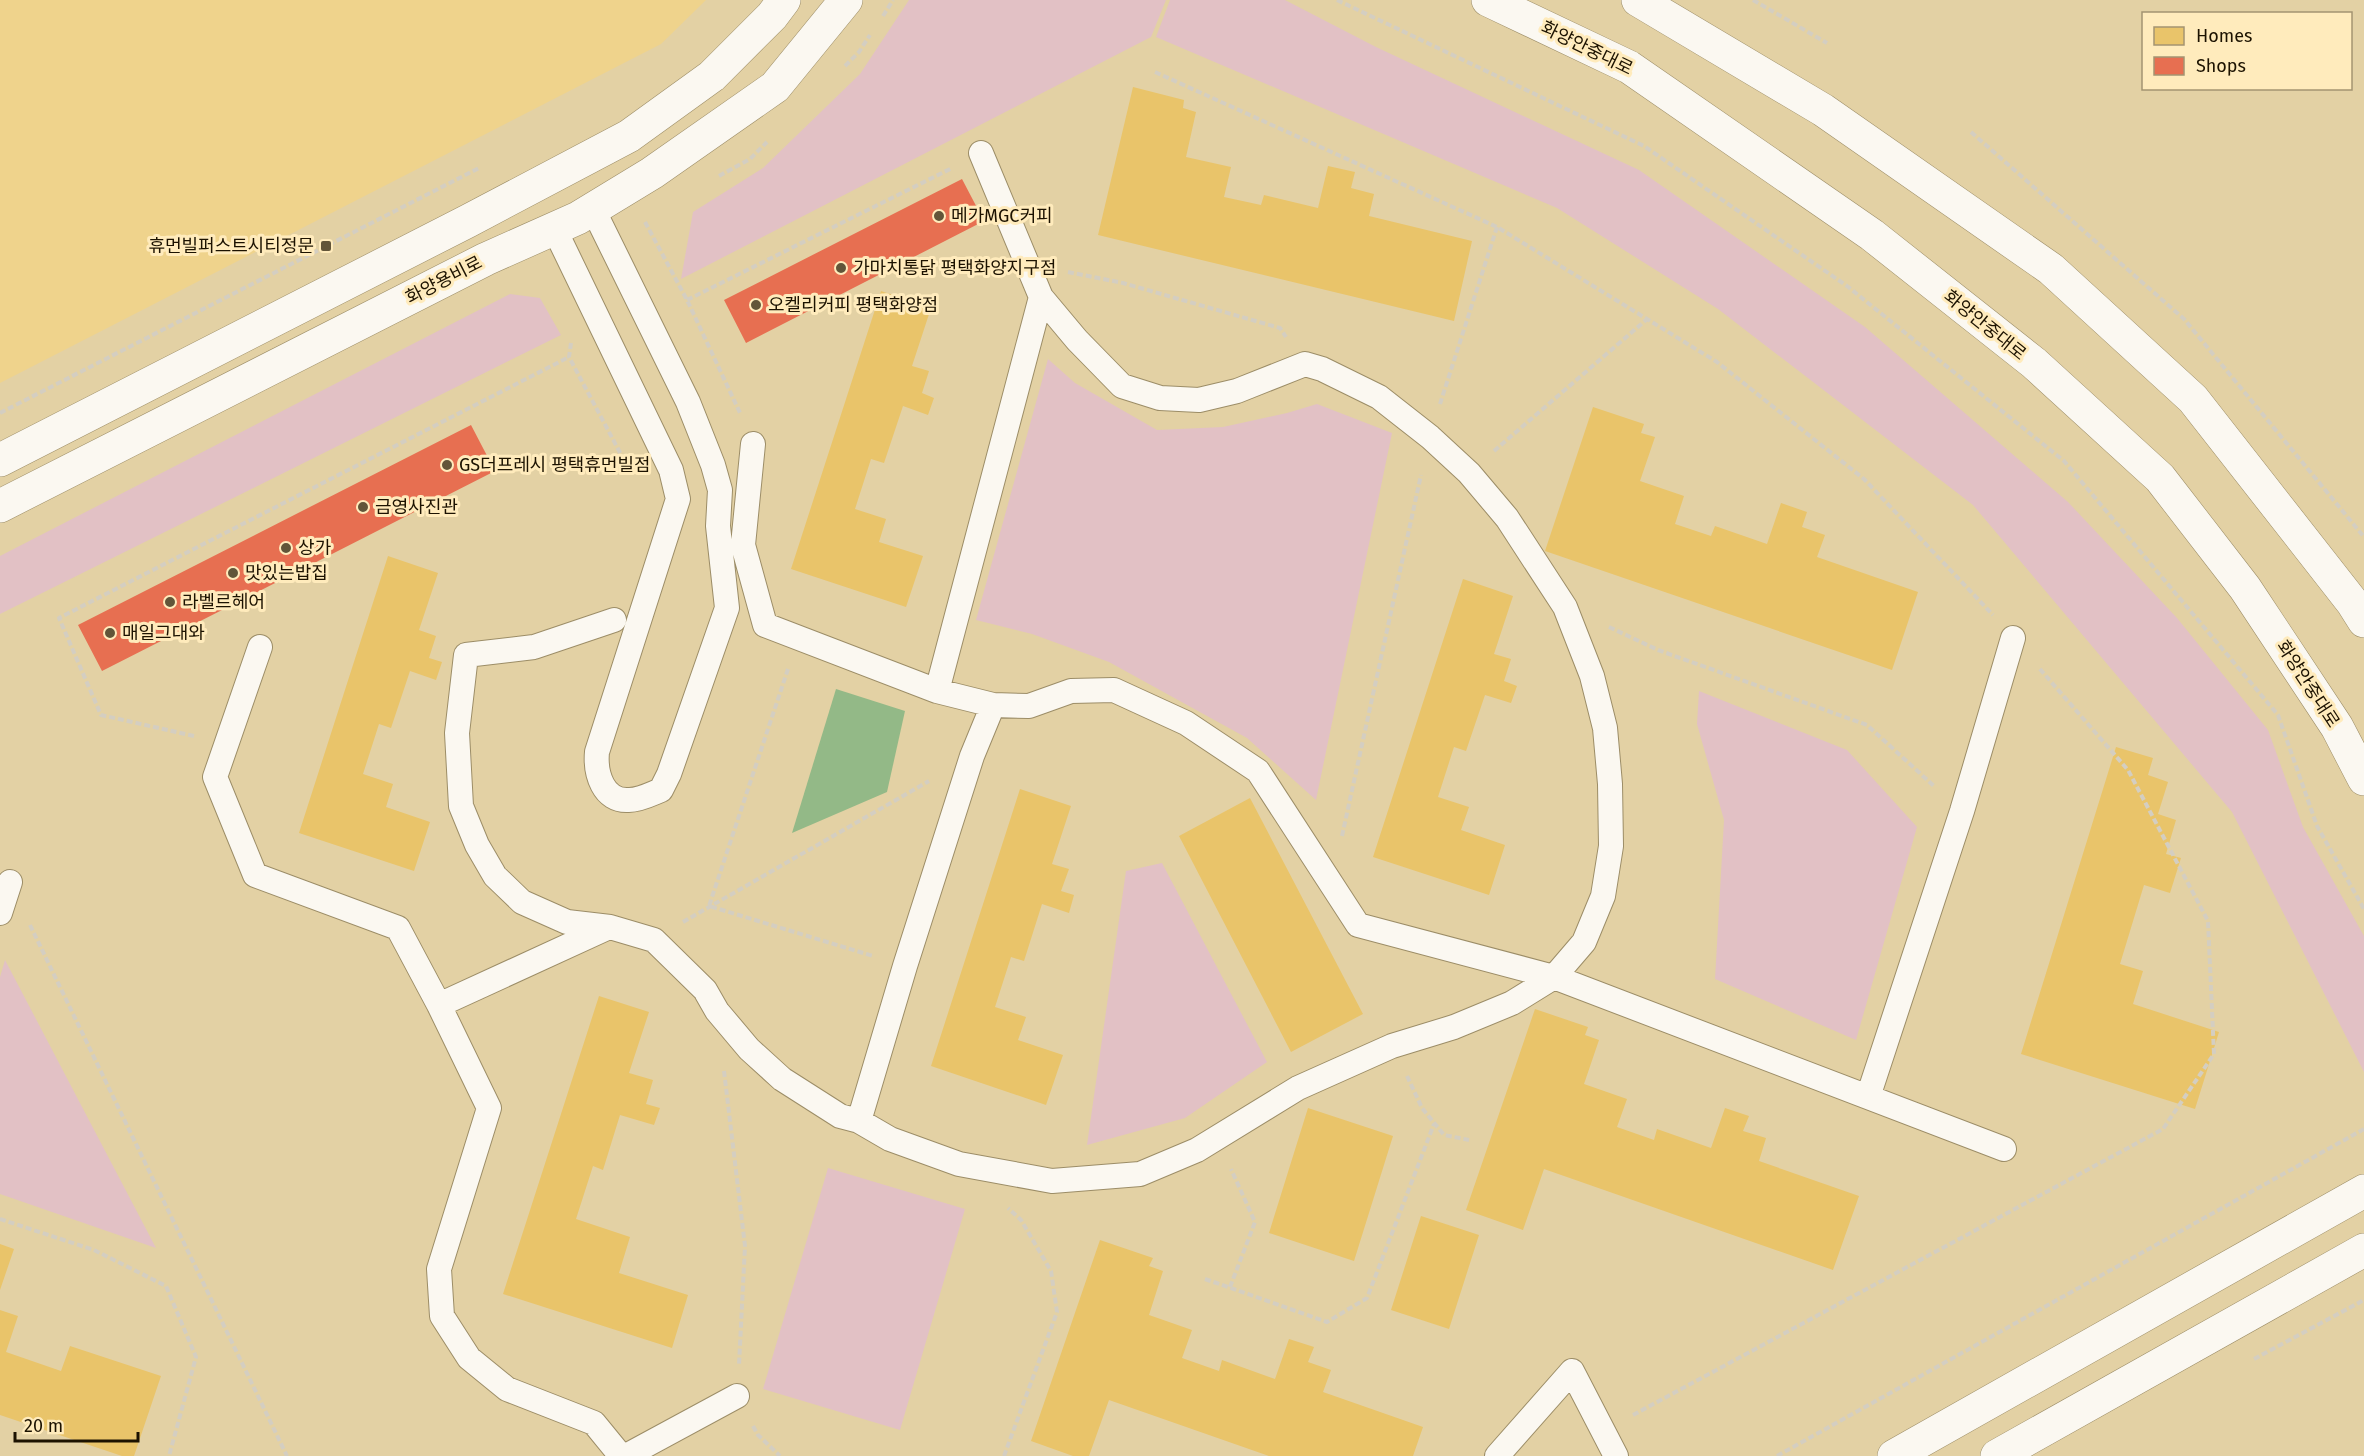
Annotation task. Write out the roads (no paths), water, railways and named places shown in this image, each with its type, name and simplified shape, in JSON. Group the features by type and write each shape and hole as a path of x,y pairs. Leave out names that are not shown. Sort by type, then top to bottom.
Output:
{"street":[{"path":"0,460 468,221 629,136 712,76 772,16 784,0"},
{"name":"화양용비로","path":"0,506 486,258 555,230 593,209 652,173 775,87 846,0"},
{"name":"화양안중대로","path":"1488,0 1629,67 1872,235 2034,363 2160,478 2245,588 2337,727 2364,779"},
{"path":"1638,0 1823,110 2051,269 2193,399 2352,602 2364,621"},
{"path":"1894,1456 2364,1191"},
{"path":"1997,1456 2364,1250"}],"lane":[{"path":"614,620 534,647 466,655 457,734 461,806 477,845 495,876 522,902 567,922 610,927 654,940 705,990 717,1011 749,1049 782,1079 840,1116 859,1121 890,1138 959,1164 1052,1180 1140,1174 1197,1150 1298,1088 1392,1046 1454,1027 1512,1003 1554,977 1584,942 1603,896 1611,846 1610,784 1605,728 1592,676 1565,607 1507,518 1469,473 1430,437 1379,397 1322,369 1305,364 1237,391 1199,400 1160,398 1122,386 1077,340 1041,297 981,153"},
{"path":"555,230 671,470 678,499 597,752 596,767 601,783 614,797 628,801 661,790 669,774 727,608 718,526 720,490 713,465 688,402 593,209"},
{"path":"937,691 1041,297"},
{"path":"753,444 743,545 765,625 937,691 993,705 1029,706 1071,691 1114,690 1186,723 1258,771 1358,926 1554,977 2004,1149"},
{"path":"718,526 744,532"},
{"path":"1868,1097 1962,811 2013,638"},
{"path":"260,647 215,777 255,875 398,928 440,1005 489,1108 439,1269 442,1316 469,1358 507,1389 594,1423 621,1456"},
{"path":"859,1121 905,966 972,756 993,705"},
{"path":"0,913 10,882"},
{"path":"440,1005 610,927"},
{"path":"1497,1456 1572,1371 1616,1456"},
{"path":"626,1456 737,1396"}],"place":[{"name":"메가MGC커피","path":"939,216"},
{"name":"휴먼빌퍼스트시티정문","path":"326,246"},
{"name":"가마치통닭 평택화양지구점","path":"841,268"},
{"name":"오켈리커피 평택화양점","path":"756,305"},
{"name":"GS더프레시 평택휴먼빌점","path":"447,465"},
{"name":"금영사진관","path":"363,507"},
{"name":"상가","path":"286,548"},
{"name":"맛있는밥집","path":"233,573"},
{"name":"라벨르헤어","path":"170,602"},
{"name":"매일그대와","path":"110,633"}]}
